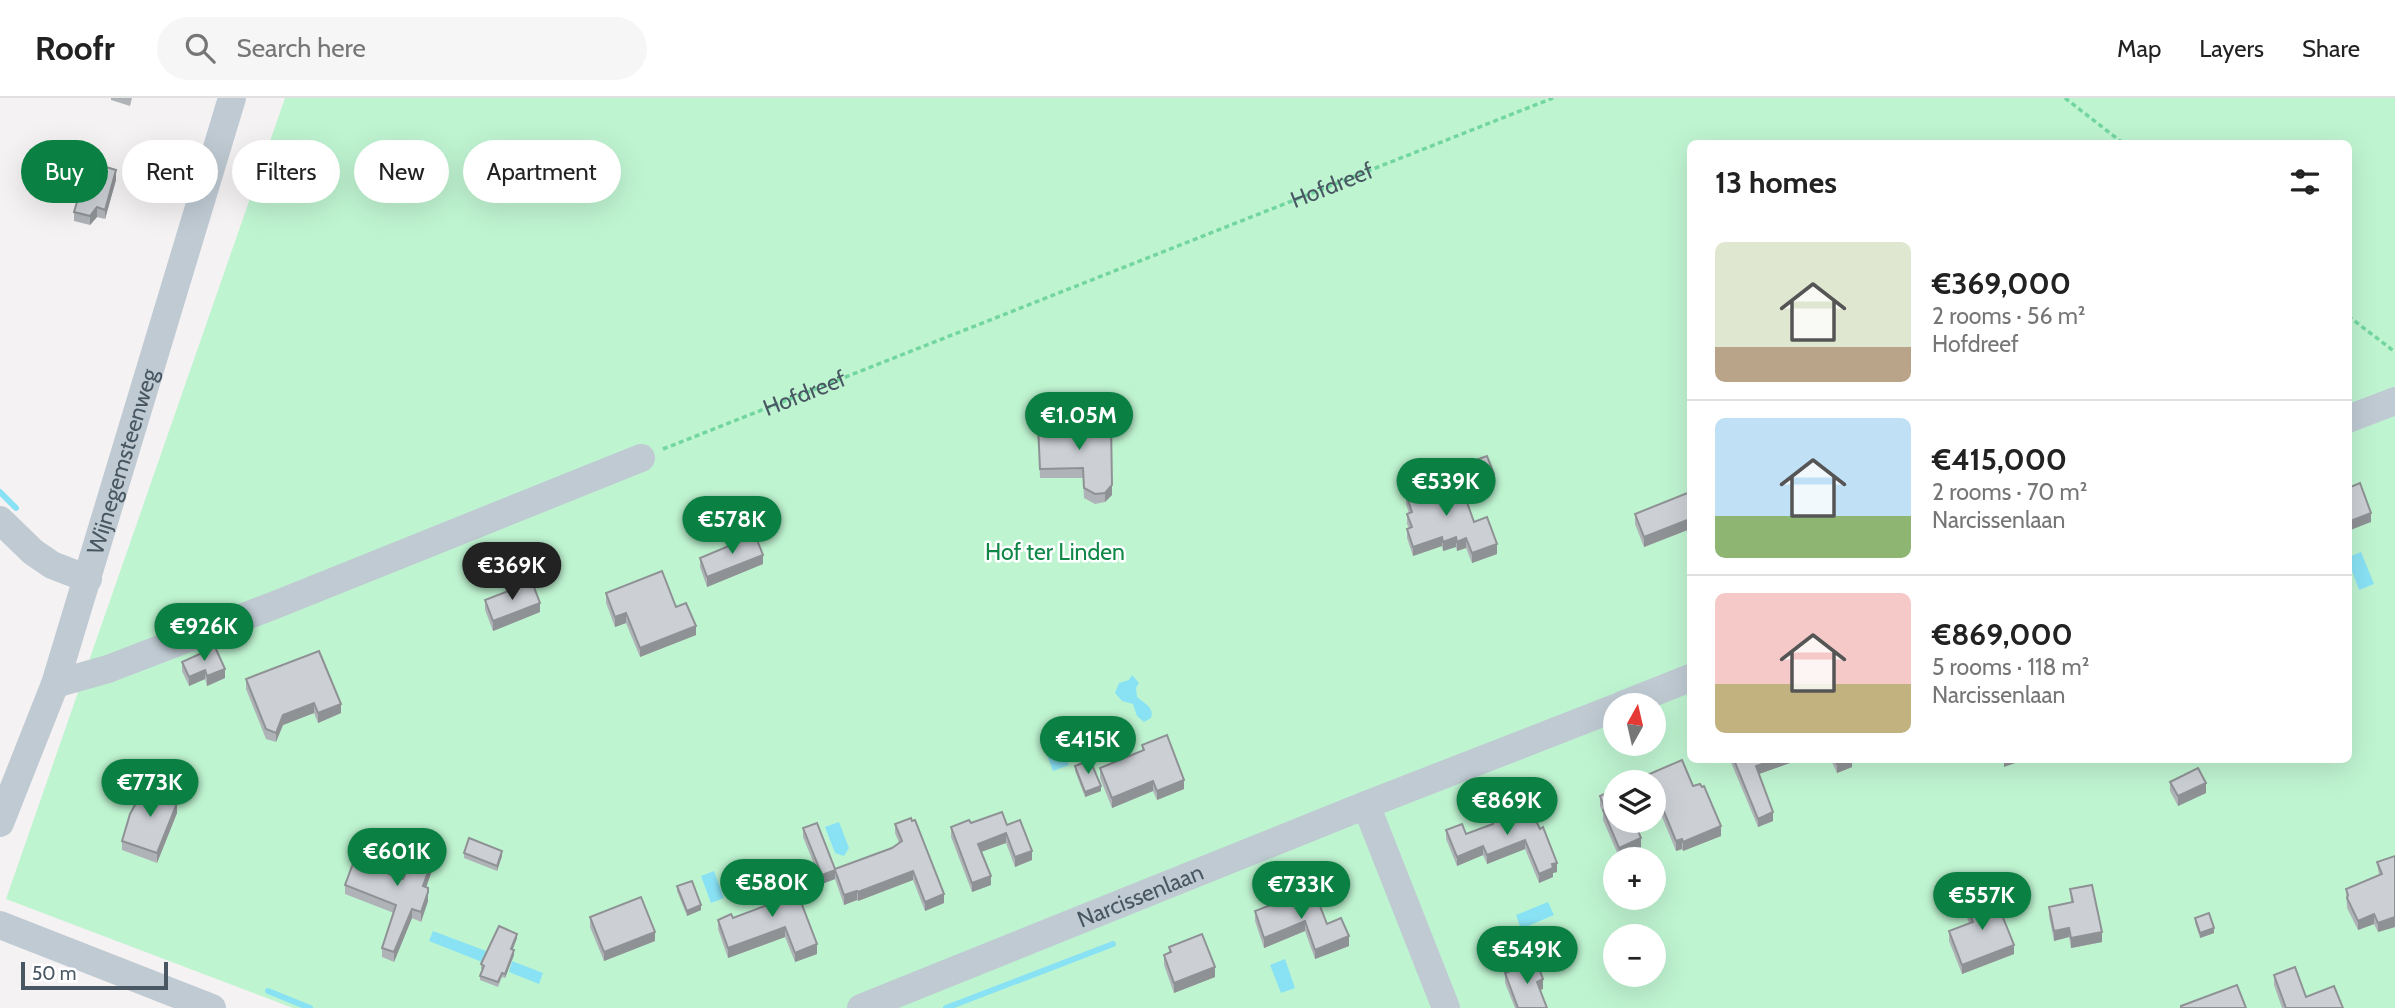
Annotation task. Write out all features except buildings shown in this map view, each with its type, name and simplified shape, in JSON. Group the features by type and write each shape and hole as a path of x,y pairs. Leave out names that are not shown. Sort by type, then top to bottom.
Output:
{"street":[{"name":"Wijnegemsteenweg","path":"0,823 55,684 232,98"},
{"path":"2352,417 2395,401"},
{"path":"55,684 108,669 263,610 641,458"},
{"path":"0,520 33,552 52,565 88,579"},
{"path":"1652,693 1687,679"},
{"name":"Narcissenlaan","path":"861,1008 1603,713"},
{"path":"1366,805 1446,1008"},
{"path":"0,925 212,1008"}],"path":[{"name":"Hofdreef","path":"641,458 1553,98"},
{"path":"2065,98 2119,140"},
{"path":"2352,319 2395,352"}],"green space":[{"name":"Hof ter Linden","path":"285,98 2395,98 2395,1008 293,1008 6,899 248,203 340,203 340,140 270,140"}],"water":[{"path":"2361,552 2374,584 2359,590 2352,571 2352,556"},
{"path":"1132,675 1139,683 1136,688 1137,697 1148,706 1152,714 1151,718 1144,722 1137,716 1133,704 1122,701 1115,693 1119,683 1129,680"},
{"path":"1058,736 1069,765 1053,771 1042,742"},
{"path":"839,822 849,848 844,856 835,853 825,827"},
{"path":"714,871 724,898 711,903 701,876"},
{"path":"1548,902 1554,915 1521,929 1516,915"},
{"path":"433,931 486,951 482,962 429,941"},
{"path":"1285,959 1295,988 1281,993 1270,965"},
{"path":"512,961 543,973 539,984 509,972"}],"waterway":[{"path":"0,492 16,508"},
{"path":"946,1008 1113,944"},
{"path":"268,991 310,1008"}]}
